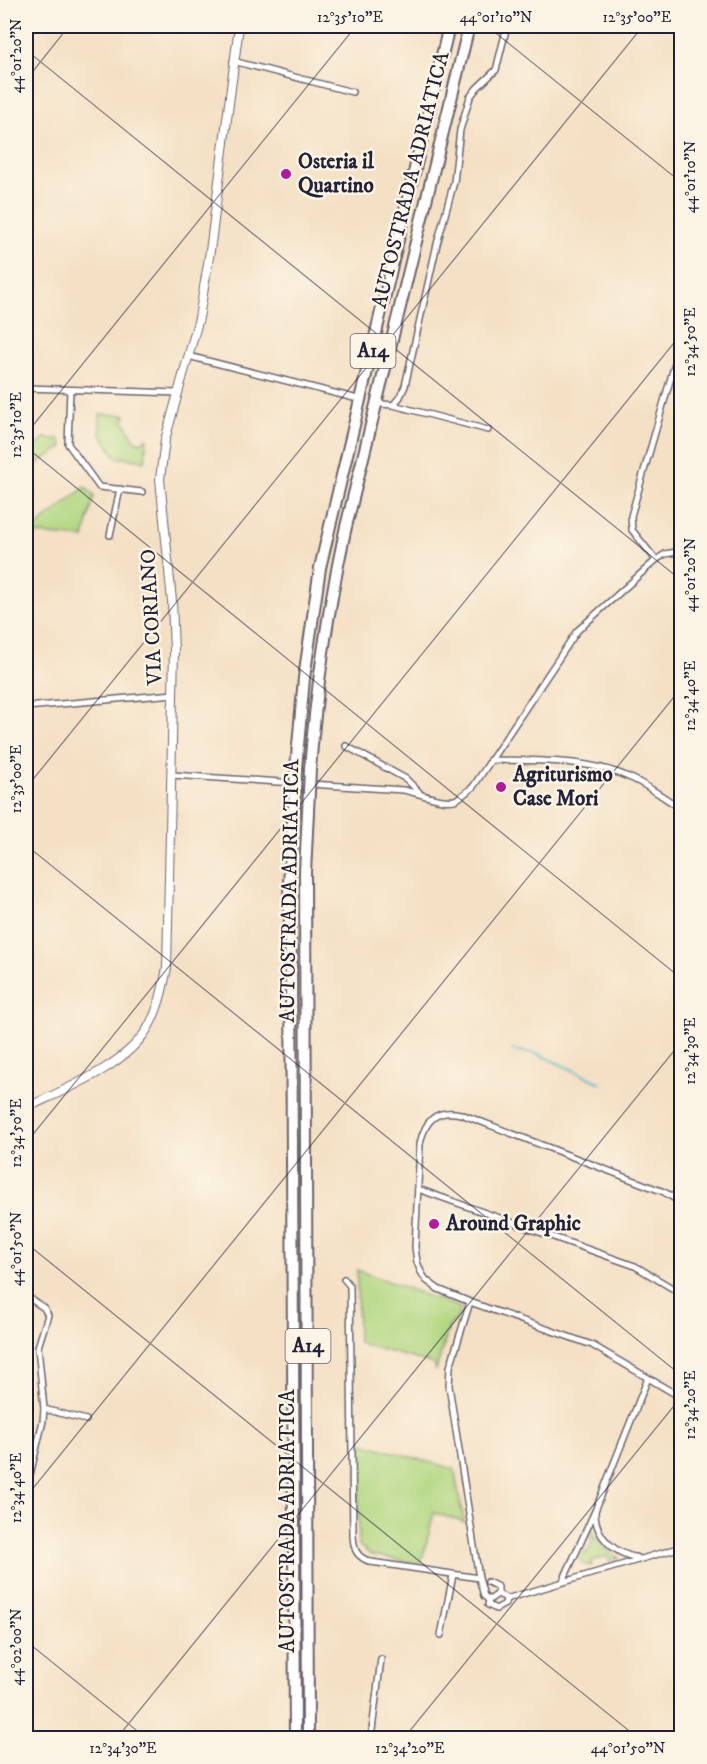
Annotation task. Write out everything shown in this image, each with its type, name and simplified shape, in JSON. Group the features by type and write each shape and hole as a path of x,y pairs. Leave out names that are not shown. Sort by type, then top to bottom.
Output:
{"highway":[{"name":"AUTOSTRADA ADRIATICA","path":"295,1738 289,883 294,790 304,678 321,568 449,26"},
{"name":"AUTOSTRADA ADRIATICA","path":"308,1738 305,873 310,769 319,675 333,584 469,26"}],"main road":[{"name":"VIA CORIANO","path":"26,1108 89,1077 118,1059 137,1043 158,1006 167,968 174,694 172,602 160,479 165,440 199,318 210,251 239,26"}],"street":[{"path":"393,405 405,386 414,353 437,244 454,182 460,130 465,113 470,98 477,88 496,70 507,26"},
{"path":"233,61 352,92"},
{"path":"657,560 632,530 630,524 681,339"},
{"path":"188,357 354,398"},
{"path":"26,388 178,393"},
{"path":"70,390 68,444 99,487 142,492"},
{"path":"381,404 488,429"},
{"path":"110,536 120,489"},
{"path":"172,775 393,789 421,793 442,801 455,800 473,787 577,631 657,560 665,554 681,551"},
{"path":"26,707 174,694"},
{"path":"346,746 406,779 421,793"},
{"path":"490,760 576,763 633,779 681,809"},
{"path":"681,1203 664,1192 461,1114 449,1112 438,1114 423,1131 420,1144 415,1248 417,1262 426,1280 470,1302 591,1345 681,1398"},
{"path":"418,1189 635,1266 681,1294"},
{"path":"344,1279 351,1286 353,1546 359,1556 371,1562 479,1578"},
{"path":"26,1296 44,1308 48,1315 38,1347 44,1409 41,1437 26,1491"},
{"path":"470,1302 450,1366 449,1386 479,1578 484,1596 489,1600"},
{"path":"563,1581 595,1511 648,1378"},
{"path":"44,1409 86,1420"},
{"path":"595,1511 597,1528 606,1542 619,1552 640,1558"},
{"path":"506,1599 681,1547"},
{"path":"441,1635 453,1575"},
{"path":"488,1582 498,1587 498,1594"},
{"path":"489,1600 498,1594"},
{"path":"498,1594 506,1599"},
{"path":"489,1600 488,1605 496,1609 505,1604 506,1599"},
{"path":"371,1738 381,1659"}],"green space":[{"path":"100,414 126,415 124,421 136,442 143,442 147,438 145,461 116,457 100,433"},
{"path":"44,438 59,439 63,447 26,471 26,443 40,444"},
{"path":"85,487 94,496 84,538 26,533 26,527 30,524 35,528"},
{"path":"357,1270 461,1308 458,1317 449,1327 436,1370 434,1364 358,1343"},
{"path":"358,1442 454,1469 464,1522 434,1513 421,1564 371,1555 359,1545"},
{"path":"592,1527 602,1546 619,1558 609,1561 607,1556 591,1561 592,1566 581,1562 582,1552 586,1554 594,1539 589,1537"}],"waterway":[{"path":"512,1050 538,1054 601,1083"}],"place":[{"name":"Osteria il Quartino","path":"286,174"},
{"name":"Agriturismo Case Mori","path":"501,787"},
{"name":"Around Graphic","path":"434,1224"}]}
